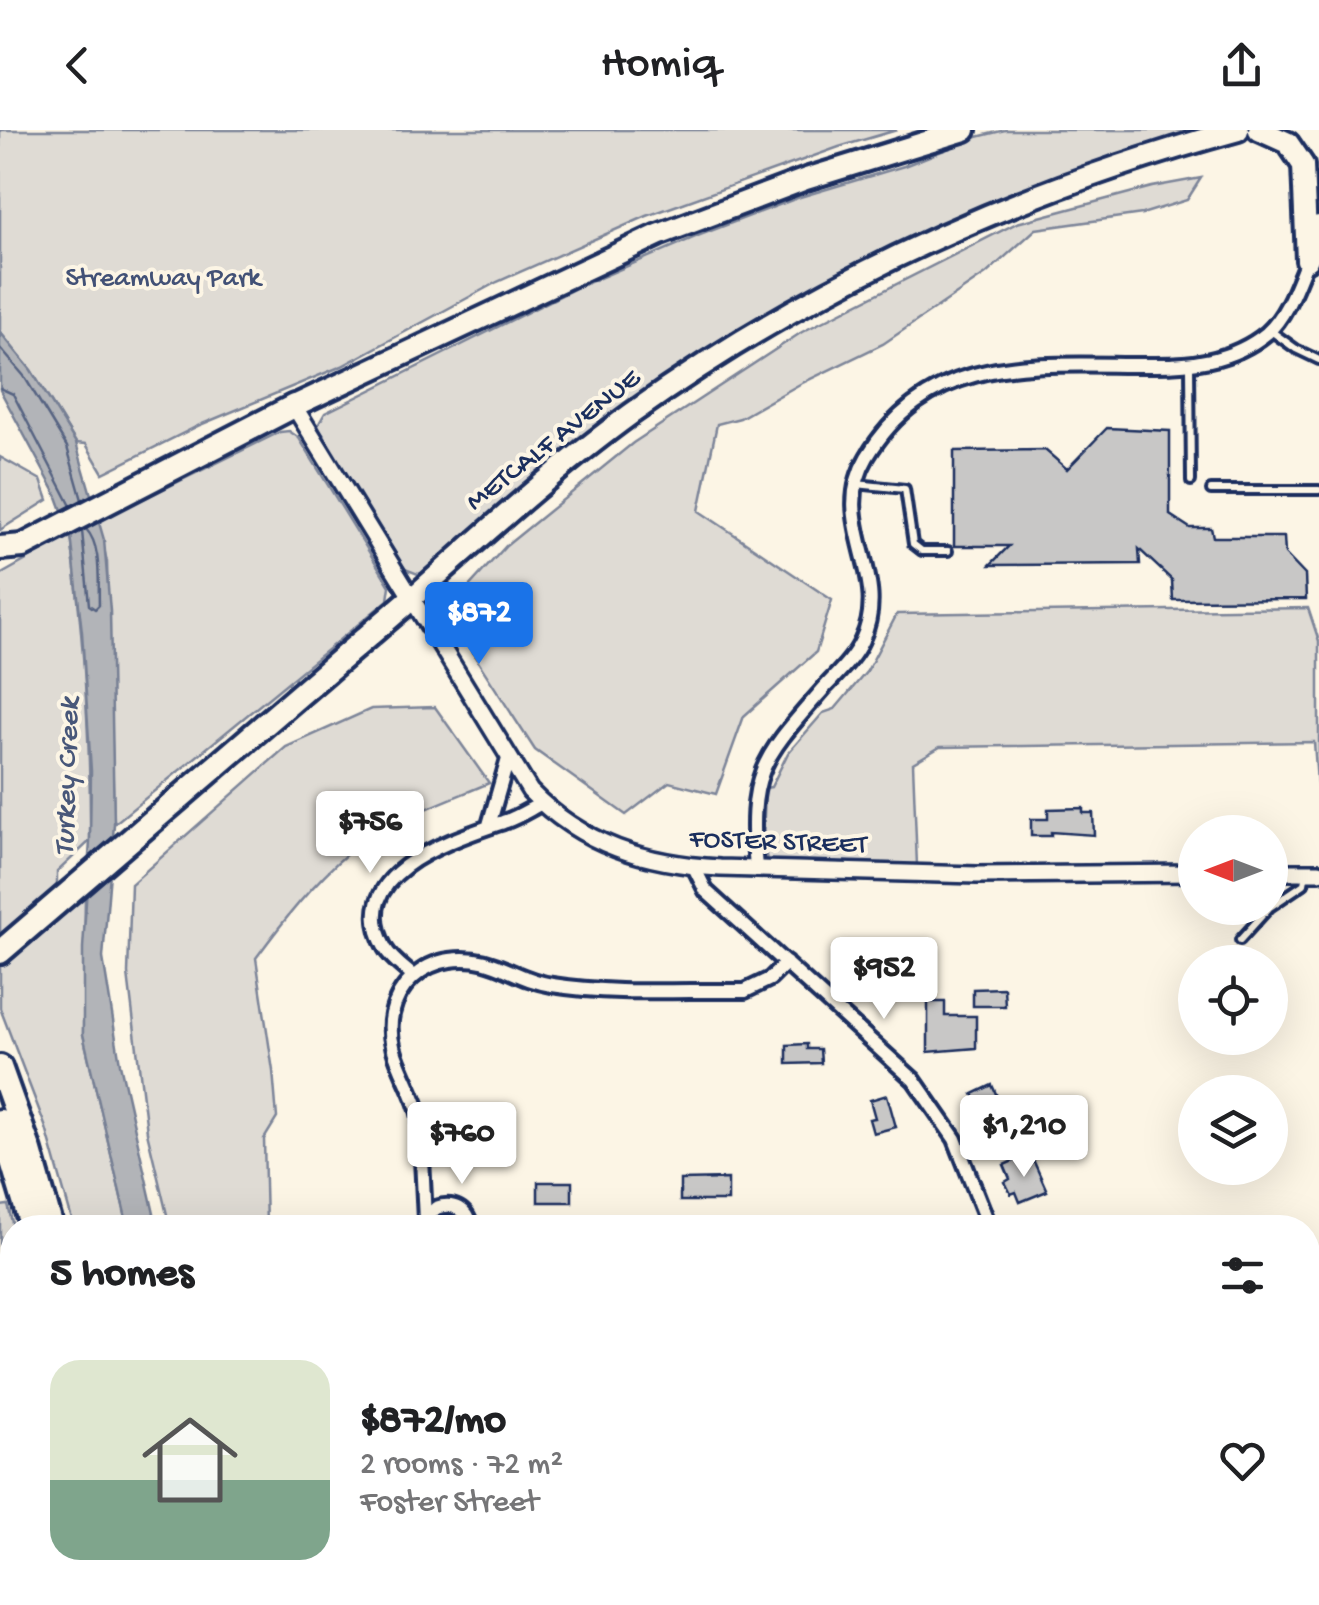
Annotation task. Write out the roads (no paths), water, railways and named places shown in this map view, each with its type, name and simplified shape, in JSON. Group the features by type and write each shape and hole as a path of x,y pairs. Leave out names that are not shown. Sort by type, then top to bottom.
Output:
{"highway":[{"path":"0,560 11,547 294,406 658,235 806,179 965,130"},
{"name":"METCALF AVENUE","path":"0,952 490,528 630,415 736,344 814,298 965,224 1166,150 1238,130"},
{"path":"1259,130 1288,143 1303,166 1307,260"},
{"path":"1307,260 1319,226"},
{"path":"0,1066 48,1215"},
{"path":"0,1121 28,1215"}],"street":[{"path":"756,869 755,798 760,770 775,744 855,654 871,614 870,576 854,526 855,484 868,456 900,416 942,386 984,370 1043,365 1190,364 1236,351 1270,330 1295,290 1307,260"},
{"name":"FOSTER STREET","path":"294,406 508,759 542,804 585,836 612,847 694,867 977,875 1178,873"},
{"path":"489,825 508,759"},
{"path":"413,976 387,951 374,922 378,903 396,876 420,854 542,804"},
{"path":"694,867 706,891 890,1056 940,1113 969,1170 985,1215"},
{"path":"424,1215 420,1116 395,1058 391,1024 397,1000 413,976 446,960 483,960 500,964 527,979 571,988 745,990 770,978 786,963"},
{"path":"431,1215 436,1208 452,1205 466,1215"}],"lane":[{"path":"1270,330 1319,360"},
{"path":"1190,364 1190,482"},
{"path":"855,484 905,489 909,534 914,544 922,550 948,551"},
{"path":"1210,490 1319,490"},
{"path":"1288,895 1304,884 1312,872"},
{"path":"1240,940 1253,925"}],"water":[{"path":"0,332 31,370 76,443 104,540 110,611 114,824 103,958 120,1064 154,1215 125,1215 83,1034 91,771 71,535 56,494 0,390"}],"park label":[{"name":"Streamway Park","path":"163,279"}],"water label":[{"name":"Turkey Creek","path":"69,777"}]}
